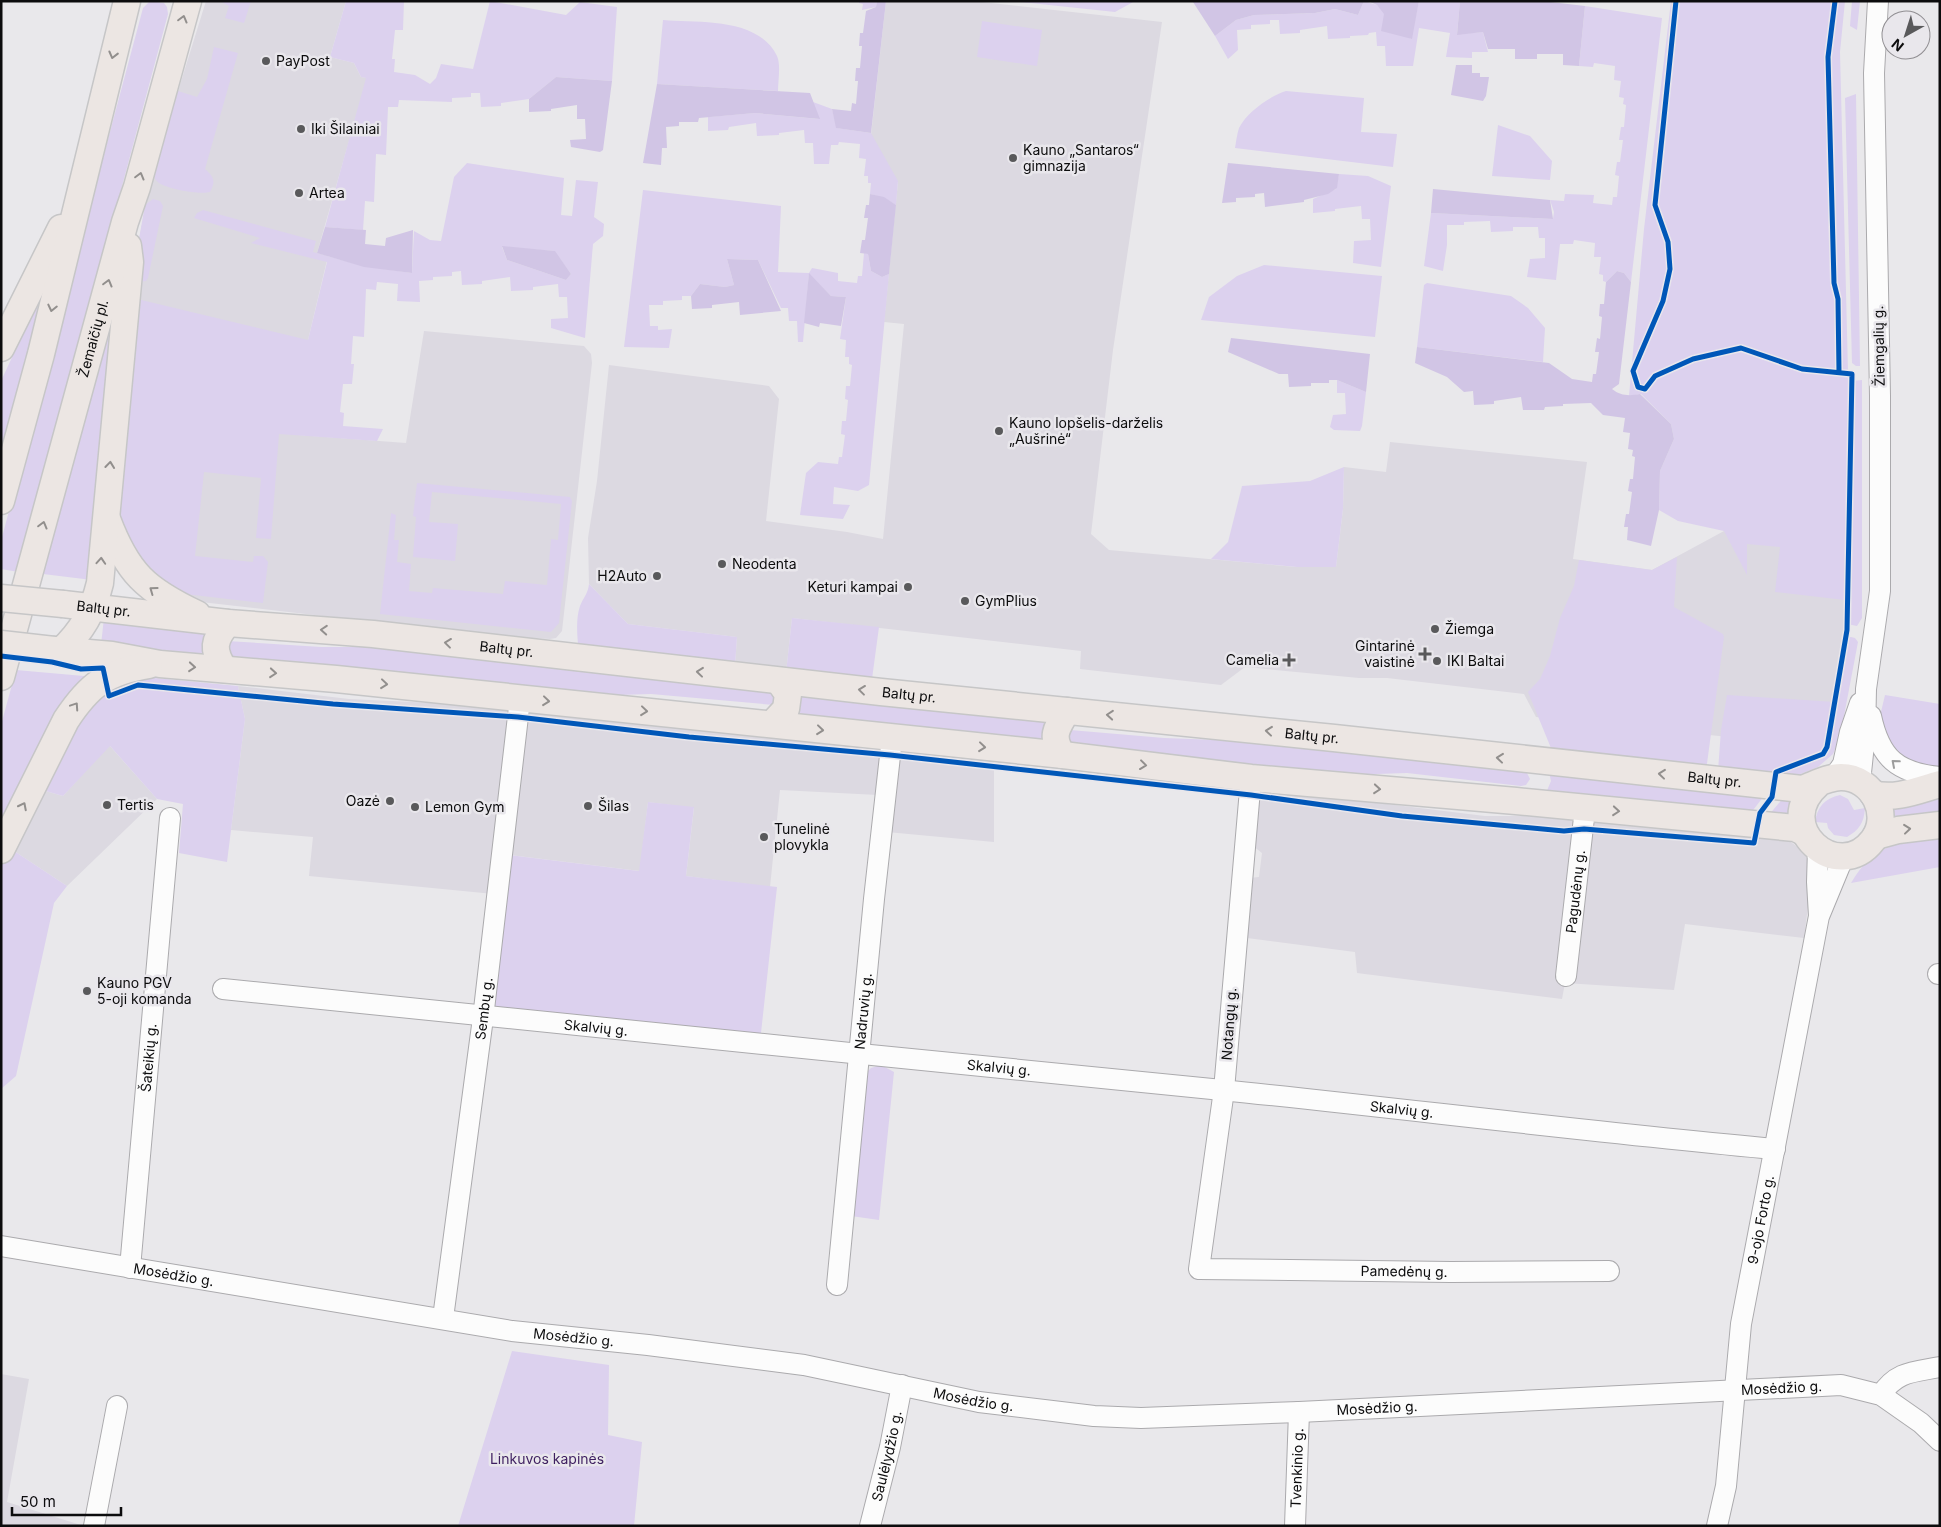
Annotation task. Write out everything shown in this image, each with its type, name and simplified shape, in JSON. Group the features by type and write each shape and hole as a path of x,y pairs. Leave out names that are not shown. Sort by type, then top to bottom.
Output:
{"main road":[{"path":"1,501 41,354 127,1"},
{"name":"Žemaičių pl.","path":"1,676 125,222 137,187 188,1"},
{"path":"1,348 80,192"},
{"path":"57,651 74,639 94,608 100,583 130,262 125,222"},
{"path":"105,514 126,561 144,583 172,602 220,622 214,648 217,658 224,669"},
{"name":"Baltų pr.","path":"1,598 220,622 373,634 779,681 1334,738 1802,789 1826,781 1852,778 1884,797 1901,795 1940,784"},
{"path":"1,644 112,655 160,664 336,679 772,724 1063,755 1252,778 1795,828 1835,856 1859,852 1876,836 1898,830 1940,826"},
{"path":"1,850 66,720 78,701 90,688 110,675 160,664"},
{"path":"772,724 786,709 788,694 779,681"},
{"path":"1063,755 1054,739 1056,730 1067,712"},
{"path":"1516,801 1529,796 1540,784 1539,769 1533,761"},
{"path":"1811,840 1801,814 1802,806 1811,790 1826,781"},
{"path":"1867,788 1878,802 1881,819 1876,836"}],"street":[{"name":"Žiemgalių g.","path":"1867,788 1860,769 1865,735 1866,689 1880,591 1880,396 1874,73 1878,1"},
{"name":"Žiemgalių g.","path":"1826,781 1843,764 1850,732 1866,689"},
{"path":"1866,689 1877,738 1892,762 1917,775 1940,777"},
{"name":"Sembų g.","path":"443,1318 483,1018 520,699"},
{"name":"Nadruvių g.","path":"838,1284 874,899 892,738"},
{"name":"Notangų g.","path":"1199,1269 1224,1090 1252,778"},
{"name":"Pagudėnų g.","path":"1566,976 1585,809"},
{"name":"Šateikių g.","path":"130,1268 170,818"},
{"name":"9-ojo Forto g.","path":"1811,840 1817,882 1819,916"},
{"name":"9-ojo Forto g.","path":"1717,1526 1726,1486 1741,1324 1819,916 1844,856"},
{"name":"Skalvių g.","path":"223,989 483,1018 1224,1090 1634,1136 1775,1149"},
{"name":"Mosėdžio g.","path":"1,1246 443,1318 512,1331 742,1356 902,1385 979,1402 1094,1416 1141,1418 1299,1412 1841,1386 1881,1395 1921,1423 1940,1441"},
{"name":"Pamedėnų g.","path":"1199,1269 1451,1272 1609,1271"},
{"path":"1881,1395 1889,1382 1904,1374 1940,1367"},
{"name":"Saulėlydžio g.","path":"870,1526 890,1447 902,1385"},
{"path":"94,1526 118,1406"},
{"name":"Tvenkinio g.","path":"1295,1526 1299,1412"}],"shaded area":[{"path":"206,1 346,1 330,57 354,63 361,77 367,78 317,253 328,256 308,340 299,435 406,443 424,331 584,346 591,354 592,363 562,631 556,638 496,636 201,602 143,572 139,239 153,172"},
{"path":"877,1 886,1 871,133 836,128 832,109 851,111 852,103 856,104 858,81 855,81 856,68 860,68 862,46 859,46 860,33 863,33 866,11 876,7"},
{"path":"886,1 973,1 1162,22 1113,350 1091,534 1109,550 1296,567 1336,567 1343,509 1344,467 1386,472 1390,442 1587,462 1573,559 1652,570 1724,531 1851,540 1847,630 1834,710 1777,742 1536,717 1524,694 1387,678 1359,678 1245,667 1221,685 1080,669 1081,651 792,618 786,673 735,666 737,637 628,624 589,584 588,538 597,481 609,365 769,386 779,399 766,521 883,539 904,324 884,322 898,182 871,135"},
{"path":"1364,1 1358,15 1335,9 1315,13 1254,15 1236,20 1215,36 1193,2"},
{"path":"1368,1 1419,1 1412,39 1381,31 1384,14 1377,5"},
{"path":"1460,1 1542,1 1585,6 1579,66 1563,65 1563,54 1537,54 1537,59 1515,59 1515,49 1488,49 1483,32 1457,35"},
{"path":"1456,65 1472,65 1472,73 1480,73 1480,77 1489,77 1486,96 1483,101 1451,95"},
{"path":"556,77 612,81 603,150 600,152 571,147 570,140 586,139 585,119 577,119 577,105 551,109 551,111 529,112 529,99"},
{"path":"657,84 810,93 820,119 755,113 699,118 698,122 679,122 679,126 666,127 667,148 662,148 661,165 643,163"},
{"path":"1228,163 1339,174 1337,188 1328,194 1304,200 1304,202 1265,207 1264,193 1255,194 1255,197 1236,198 1236,202 1222,203"},
{"path":"1433,189 1550,200 1553,219 1431,213"},
{"path":"870,194 884,197 896,205 889,274 882,277 871,271 868,254 860,253 862,240 865,240 868,218 864,218 866,205 869,205"},
{"path":"325,227 366,230 365,244 385,246 386,238 413,230 412,273 364,267 317,253"},
{"path":"502,246 555,251 571,274 566,280 507,260"},
{"path":"727,259 758,260 781,311 740,315 739,302 712,305 712,308 692,309 691,296 700,284 725,287 734,285"},
{"path":"1617,271 1624,273 1631,282 1619,384 1612,389 1625,395 1640,394 1671,424 1674,439 1660,471 1659,510 1651,546 1627,540 1628,527 1624,527 1626,514 1629,514 1632,492 1628,491 1630,479 1633,479 1635,457 1632,456 1633,450 1628,449 1630,433 1623,432 1625,418 1603,415 1591,403 1563,404 1563,406 1545,407 1544,410 1523,410 1521,397 1494,401 1494,404 1474,405 1473,391 1464,392 1447,377 1415,363 1417,347 1549,363 1572,379 1592,382 1593,374 1596,374 1599,352 1595,352 1597,338 1600,339 1602,317 1599,316 1600,304 1604,304 1606,282"},
{"path":"809,273 831,296 846,297 841,326 820,323 819,327 804,323"},
{"path":"1231,338 1370,354 1366,392 1337,380 1329,380 1329,383 1311,383 1311,386 1289,387 1288,374 1279,374 1228,352"},
{"path":"238,686 349,699 455,704 877,748 883,759 878,795 780,790 770,887 686,876 694,808 648,802 640,871 510,855 504,895 309,876 313,837 231,830 245,719"},
{"path":"109,745 157,799 67,886 8,847 42,790 63,796"},
{"path":"904,751 994,759 994,842 887,832 899,754"},
{"path":"1264,789 1485,816 1563,816 1783,837 1795,845 1807,857 1812,875 1804,938 1685,924 1674,990 1565,983 1562,999 1357,973 1355,952 1247,938 1249,878 1259,877 1262,853 1253,846 1259,793"},
{"path":"1,1374 29,1379 7,1502 84,1526 1,1526"}],"green space":[{"path":"150,1 164,3 168,14 19,572 1,569 1,541 143,8"},
{"path":"220,1 251,1 244,23 225,18 229,6"},
{"path":"346,1 404,1 403,30 395,30 392,59 395,59 394,72 415,75 430,84 436,78 441,64 473,69 490,1 566,15 580,2 617,7 612,81 556,77 529,99 501,103 501,106 481,107 480,93 471,93 471,97 452,98 452,102 399,100 398,107 388,107 386,155 376,154 374,202 365,201 363,230 325,227 366,78 361,77 354,63 330,57"},
{"path":"859,1 877,1 876,7 862,10 863,4 859,3"},
{"path":"1011,1 1135,1 1115,12"},
{"path":"1364,1 1377,5 1411,39 1419,1 1460,1 1457,34 1483,32 1488,52 1472,52 1472,58 1446,57 1450,33 1419,28 1413,66 1386,66 1385,46 1377,46 1376,32 1369,33 1368,35 1350,36 1350,38 1328,39 1327,26 1300,30 1300,33 1280,34 1279,20 1270,20 1270,24 1251,25 1251,29 1237,30 1238,50 1228,59 1215,36 1236,20 1254,15 1315,13 1335,9 1358,15"},
{"path":"1671,1 1845,1 1840,52 1851,491 1852,381 1862,380 1862,618 1857,626 1847,624 1848,602 1845,600 1775,592 1780,547 1747,544 1747,575 1724,531 1678,521 1659,510 1660,471 1674,439 1671,424 1641,394 1629,396 1644,229"},
{"path":"1852,1 1860,1 1857,30 1850,26"},
{"path":"1585,6 1662,18 1631,282 1624,273 1617,271 1606,282 1603,281 1603,275 1599,274 1601,257 1594,257 1595,243 1574,240 1573,244 1560,244 1556,280 1527,277 1530,259 1545,258 1545,238 1539,238 1538,227 1513,227 1513,231 1491,232 1490,221 1464,222 1464,225 1447,225 1447,245 1443,271 1424,266 1431,213 1553,219 1554,212 1550,200 1564,201 1565,194 1594,195 1593,203 1612,205 1613,197 1617,197 1619,176 1615,175 1617,162 1620,162 1623,140 1619,140 1621,127 1624,127 1626,105 1623,104 1624,98 1619,97 1621,81 1614,80 1615,66 1594,63 1593,67 1579,66"},
{"path":"663,20 726,24 756,34 768,43 777,56 779,68 778,91 657,84"},
{"path":"982,21 1042,30 1037,66 977,57"},
{"path":"214,47 238,53 205,169 212,177 213,185 210,192 205,193 163,185 158,182 153,172 178,91 197,97 207,79"},
{"path":"1286,91 1364,98 1361,132 1397,134 1393,167 1235,148 1239,128 1247,116 1266,101"},
{"path":"1856,94 1860,366 1852,363 1845,98"},
{"path":"813,102 832,109 837,128 871,133 898,181 896,205 884,198 870,194 871,183 868,183 868,176 864,176 866,159 859,158 860,144 839,142 838,145 831,145 829,164 814,164 813,143 805,143 804,130 779,133 779,135 757,136 756,123 729,127 728,130 708,131 708,117 755,113 819,119"},
{"path":"1498,125 1530,136 1552,161 1550,180 1492,176"},
{"path":"467,163 564,178 561,215 572,216 576,180 598,182 594,217 604,224 603,236 593,244 585,338 551,328 551,319 568,318 567,297 559,297 558,284 533,287 533,290 511,291 510,277 482,281 482,284 462,285 461,271 452,272 452,276 433,277 433,280 419,281 420,302 397,301 398,284 377,282 376,290 366,289 364,337 353,336 351,364 354,364 352,384 343,384 340,412 344,413 343,426 383,429 377,441 279,434 271,539 256,538 261,478 204,472 195,556 253,562 254,556 263,556 268,562 263,603 185,594 167,584 144,561 137,564 118,521 133,298 308,340 327,262 251,243 260,238 194,218 197,213 203,210 316,241 313,252 363,266 412,273 414,231 430,240 441,241 454,177","holes":["502,247 554,251 571,274 566,280 507,260"]},
{"path":"1339,174 1368,176 1391,186 1381,267 1353,263 1354,241 1371,240 1370,219 1362,219 1361,206 1313,213 1313,199 1336,189"},
{"path":"643,190 781,206 778,272 809,273 812,268 838,273 838,281 857,283 858,276 862,276 864,253 868,254 871,271 882,277 889,274 869,485 858,491 834,487 833,504 850,505 843,519 800,515 806,473 818,462 838,464 839,457 842,457 845,435 841,434 842,421 846,421 848,400 845,399 846,386 850,386 852,365 849,364 849,357 845,357 846,340 840,339 846,297 831,296 809,274 803,342 798,342 797,321 789,321 788,308 781,308 758,260 727,259 734,285 725,287 700,284 691,296 682,296 682,300 663,301 663,305 649,305 650,326 658,326 658,330 672,329 669,348 624,347"},
{"path":"153,199 160,201 163,206 148,278 146,281 138,282 139,239 145,205"},
{"path":"1264,265 1382,276 1375,337 1201,320 1209,297 1237,276"},
{"path":"1427,283 1511,296 1528,308 1545,328 1543,362 1417,347 1424,285"},
{"path":"43,291 32,339 1,454 1,381"},
{"path":"115,306 92,580 43,574 112,310"},
{"path":"1337,380 1366,392 1360,431 1334,430 1330,427 1333,415 1346,414 1345,393 1337,393"},
{"path":"1344,467 1343,509 1336,567 1297,567 1211,559 1228,542 1242,486 1310,481"},
{"path":"417,483 570,497 572,501 559,623 551,632 380,614 391,513 396,515 394,540 399,540 397,562 411,564 409,591 432,593 433,588 503,594 505,581 547,585 551,539 558,540 561,504 432,492 429,522 458,524 455,561 413,557 416,517 413,516"},
{"path":"1677,557 1674,607 1723,634 1724,637 1706,771 1553,753 1528,692 1540,679 1550,656 1560,618 1574,586 1579,560 1652,570"},
{"path":"589,584 628,624 737,637 735,666 585,649 578,644 577,620 580,606 587,593"},
{"path":"104,618 213,632 207,657 101,645"},
{"path":"792,618 879,627 872,679 786,673"},
{"path":"1846,638 1855,638 1858,642 1840,737 1833,754 1818,767 1793,777 1718,771 1721,730 1727,695 1835,702"},
{"path":"227,641 321,647 384,647 775,691 774,705 651,694 585,696 232,659 224,644"},
{"path":"16,670 84,676 86,679 1,830 1,725"},
{"path":"145,677 238,686 245,719 227,862 179,853 183,804 157,799 110,746 63,796 42,790 96,693"},
{"path":"795,693 1053,720 1046,744 789,717"},
{"path":"1885,695 1940,704 1940,770 1905,763 1889,748 1880,716"},
{"path":"1070,730 1164,738 1246,741 1526,771 1530,779 1526,785 1521,786 1407,773 1346,775 1070,746 1063,733"},
{"path":"1549,772 1764,796 1750,814 1546,793 1551,781"},
{"path":"1840,795 1848,799 1854,810 1865,808 1860,826 1847,837 1834,835 1828,828 1827,823 1815,822 1823,804 1830,798"},
{"path":"1784,797 1799,799 1794,818 1768,816"},
{"path":"1940,798 1940,815 1886,821 1885,804"},
{"path":"648,802 694,807 686,876 777,887 760,1042 491,1007 509,855 639,871"},
{"path":"1940,837 1940,867 1851,883 1860,870 1878,852 1888,847 1911,841"},
{"path":"8,847 67,886 54,903 16,1076 1,1089 1,861"},
{"path":"881,1065 894,1072 879,1220 851,1216 863,1076 871,1068"},
{"name":"Linkuvos kapinės","path":"512,1351 609,1365 608,1435 642,1442 634,1526 458,1526"}],"cycle path":[{"path":"1,656 52,662 81,669 103,668 109,696 138,685 333,704 518,717 689,737 890,755 1251,795 1402,816 1564,831 1584,829 1754,843 1760,813 1772,797 1776,772 1823,754 1827,747 1847,630 1852,374 1802,369 1741,348 1693,359 1655,376 1645,389 1638,387 1633,371 1663,301 1670,269 1668,242 1655,205 1676,1"},
{"path":"1835,1 1828,57 1834,283 1838,299 1839,372"}],"place":[{"name":"PayPost","path":"266,61"},
{"name":"Iki Šilainiai","path":"301,129"},
{"name":"Kauno „Santaros“ gimnazija","path":"1013,158"},
{"name":"Artea","path":"299,193"},
{"name":"Kauno lopšelis-darželis „Aušrinė“","path":"999,431"},
{"name":"Neodenta","path":"722,564"},
{"name":"H2Auto","path":"657,576"},
{"name":"Keturi kampai","path":"908,587"},
{"name":"GymPlius","path":"965,601"},
{"name":"Žiemga","path":"1435,629"},
{"name":"Gintarinė vaistinė","path":"1425,654"},
{"name":"Camelia","path":"1289,660"},
{"name":"IKI Baltai","path":"1437,661"},
{"name":"Oazė","path":"390,801"},
{"name":"Tertis","path":"107,805"},
{"name":"Šilas","path":"588,806"},
{"name":"Lemon Gym","path":"415,807"},
{"name":"Tunelinė plovykla","path":"764,837"},
{"name":"Kauno PGV 5-oji komanda","path":"87,991"}]}
